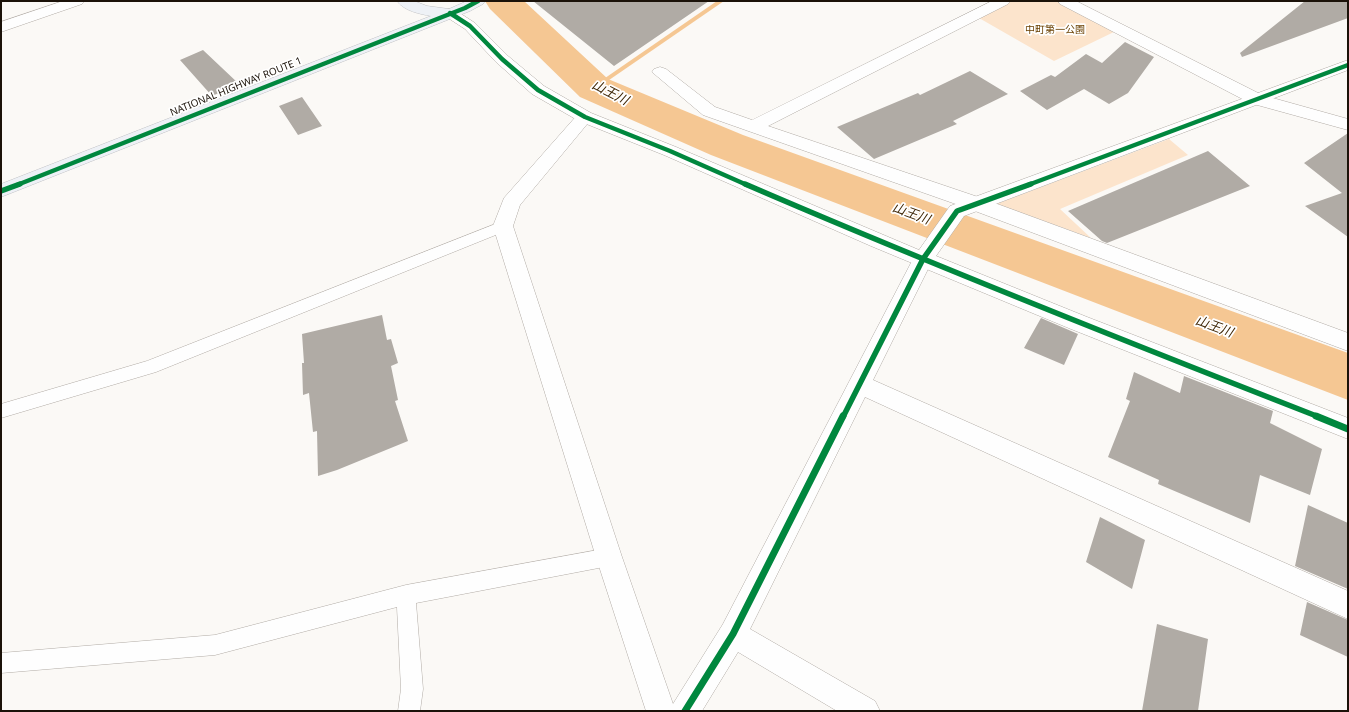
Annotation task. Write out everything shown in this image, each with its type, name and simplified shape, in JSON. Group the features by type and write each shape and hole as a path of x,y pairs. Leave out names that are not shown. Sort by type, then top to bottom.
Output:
{"highway":[{"path":"404,1 414,7 428,12 464,7"},
{"path":"430,1 464,7"},
{"name":"NATIONAL HIGHWAY ROUTE 1","path":"1,191 464,7"}],"street":[{"path":"1,27 77,1"},
{"path":"752,127 1003,1"},
{"path":"1065,1 1256,99 1348,125"},
{"path":"464,7 470,26 502,59 538,90 585,117 670,151 923,259 1086,326 1348,429"},
{"path":"685,711 733,634 923,259 966,207 1348,65"},
{"path":"660,72 709,111 966,207 1348,342"},
{"path":"585,117 511,203 504,226 609,557 660,711"},
{"path":"860,384 1348,605"},
{"path":"733,634 865,711"}],"lane":[{"path":"1,411 150,367 504,226"},
{"path":"1,663 215,644 406,595 609,557"},
{"path":"406,595 412,689 409,711"}],"green space":[{"name":"中町第一公園","path":"1012,1 1058,1 1116,31 1054,61 979,18"},
{"path":"1169,139 1188,155 1060,209 1091,238 996,204"}],"building":[{"path":"533,1 709,1 614,66"},
{"path":"1305,1 1348,1 1348,18 1242,57 1240,53"},
{"path":"1125,42 1154,57 1128,93 1109,104 1084,89 1047,110 1020,91 1051,75 1055,77 1086,54 1102,63"},
{"path":"203,50 239,84 212,96 180,60"},
{"path":"970,71 1008,94 953,121 957,124 874,159 837,127 918,93 920,95"},
{"path":"302,97 322,126 298,135 279,106"},
{"path":"1348,133 1348,237 1305,206 1342,193 1304,163"},
{"path":"1208,151 1250,186 1107,243 1102,241 1068,211"},
{"path":"382,315 387,340 391,339 398,363 391,366 398,400 395,401 408,441 337,470 318,476 317,431 313,432 309,393 303,395 302,363 304,363 302,334"},
{"path":"1041,318 1078,334 1064,365 1024,348"},
{"path":"1134,372 1180,393 1184,376 1273,411 1270,423 1322,449 1310,495 1260,475 1250,523 1158,484 1159,480 1108,457 1130,401 1126,399"},
{"path":"1308,505 1348,523 1348,589 1295,566"},
{"path":"1100,517 1145,540 1132,589 1086,562"},
{"path":"1307,602 1348,620 1348,657 1300,635"},
{"path":"1157,624 1208,639 1198,711 1142,711"}],"waterway":[{"name":"山王川","path":"503,1 594,88 727,145 1348,377"},
{"path":"594,88 721,1"}],"cycle path":[{"path":"1,191 465,8 478,1"},
{"path":"450,13 470,26 502,59 538,90 585,117 670,151 878,241 1079,323 1348,429"},
{"path":"685,711 733,634 923,259 957,211 1348,65"}]}
